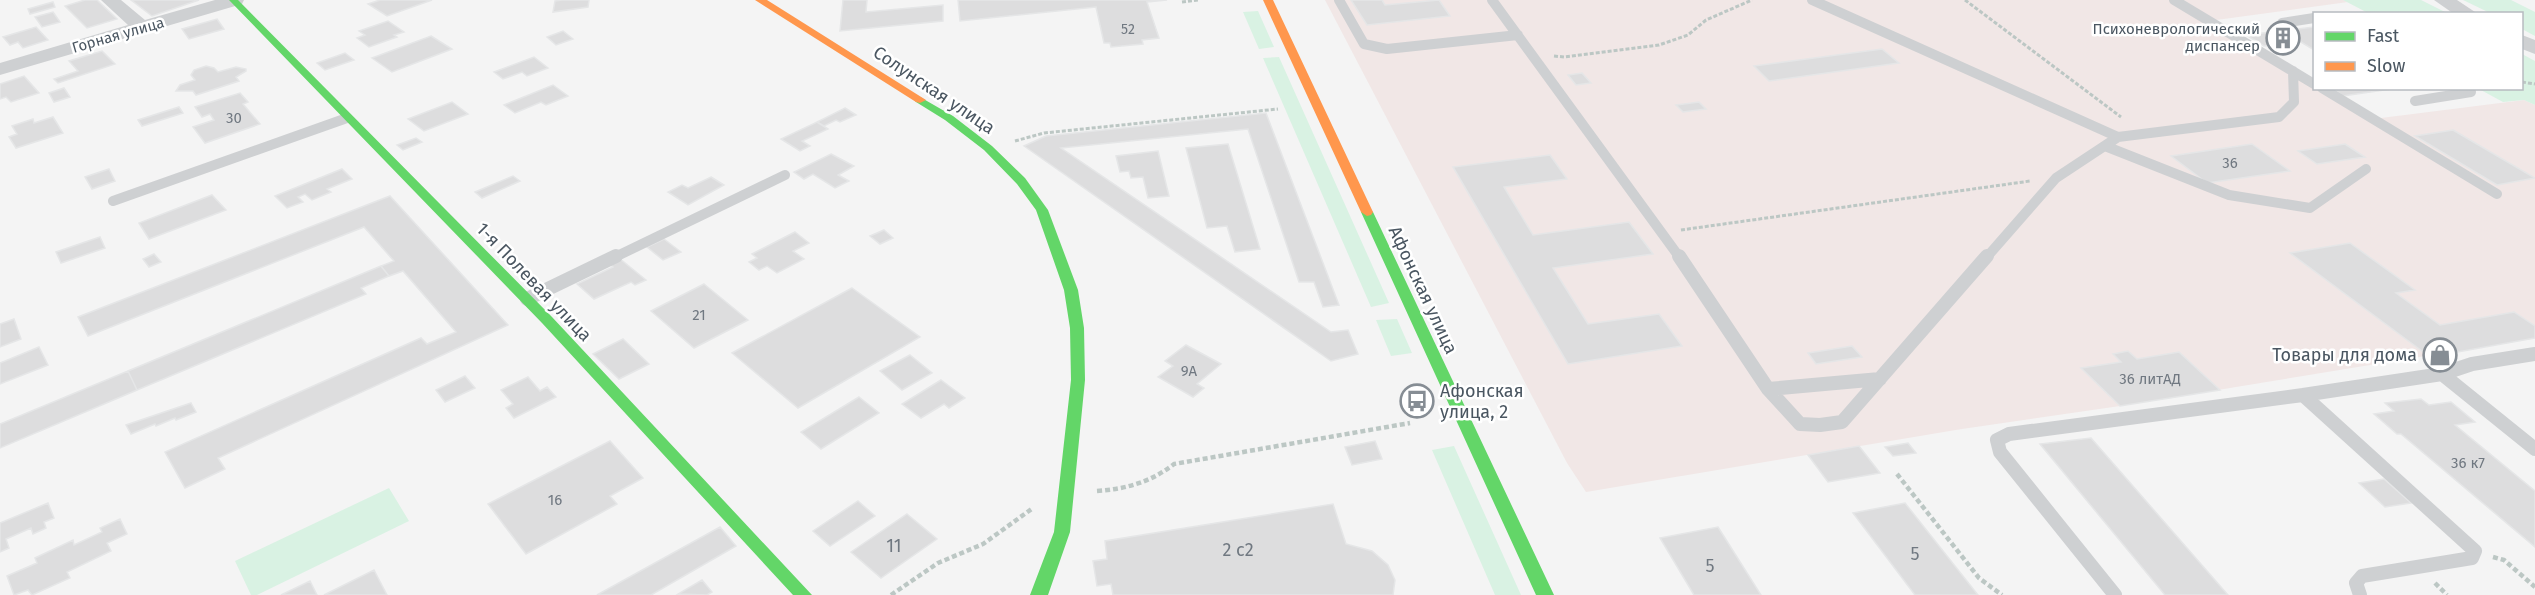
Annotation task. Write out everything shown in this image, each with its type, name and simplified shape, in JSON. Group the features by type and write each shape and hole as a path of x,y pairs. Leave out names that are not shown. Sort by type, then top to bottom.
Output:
{"street":[{"path":"110,0 142,28"},
{"name":"Горная улица","path":"0,69 234,0"},
{"name":"1-я Полевая улица","path":"234,0 526,300 803,595"},
{"name":"Солунская улица","path":"760,0 950,118 988,148 1021,182 1042,210 1071,290 1077,328 1078,380 1062,532 1039,595"},
{"name":"Афонская улица","path":"1268,0 1545,595"},
{"path":"2443,0 2465,12"}],"lane":[{"path":"1339,0 1364,44 1387,49 1518,35"},
{"path":"1492,0 1663,233 1768,389 1800,424 1820,425 1842,422 2056,178 2118,137 2279,117 2294,102 2293,71"},
{"path":"1812,0 2118,137"},
{"path":"2174,0 2313,83"},
{"path":"2282,23 2313,18"},
{"path":"2325,90 2497,194"},
{"path":"2415,101 2471,92 2468,90"},
{"path":"113,201 347,118"},
{"path":"2105,146 2229,195 2310,208 2366,170"},
{"path":"526,300 785,175"},
{"path":"2115,595 2000,452 1997,440 2009,434 2442,374 2472,364 2535,354"},
{"path":"2442,374 2535,449"},
{"path":"1768,389 1880,379"},
{"path":"2303,395 2475,551 2472,558 2362,576 2356,584 2360,595"}],"path":[{"path":"1182,2 1198,0"},
{"path":"1532,52 1564,57 1659,45 1688,35 1706,20 1752,0"},
{"path":"1965,0 2144,134"},
{"path":"988,148 1044,133 1278,109"},
{"path":"1663,233 2056,178"},
{"path":"891,595 939,563 983,544 1030,509 1067,492 1120,490 1157,478 1174,464 1410,423"},
{"path":"1897,474 1978,578 2002,595"},
{"path":"2475,551 2504,560 2535,587"}],"shaded area":[{"path":"1325,0 2343,0 2348,2 2209,21 2313,87 2313,90 2324,90 2373,119 2524,100 2535,105 2535,338 2120,406 1962,429 1586,492 1567,463"}],"green space":[{"path":"2343,0 2421,0 2445,12 2366,12"},
{"path":"2463,0 2511,0 2535,12 2535,36 2523,30 2523,12 2488,12"},
{"path":"1258,11 1274,47 1259,49 1243,12"},
{"path":"2523,55 2535,61 2535,105 2524,100 2503,102 2481,90 2523,90"},
{"path":"1279,57 1389,303 1371,307 1263,58"},
{"path":"1397,319 1412,353 1391,356 1376,320"},
{"path":"1454,446 1521,595 1495,595 1432,450"},
{"path":"389,488 409,521 257,595 251,595 235,561"}],"building":[{"path":"85,0 97,0 117,19 87,28 65,6"},
{"path":"131,0 199,0 152,16"},
{"path":"380,0 432,0 387,16 368,4"},
{"path":"589,0 588,7 553,12 555,1"},
{"path":"843,0 867,0 866,12 943,5 943,21 840,31"},
{"path":"958,0 1167,0 1147,2 1159,38 1142,40 1143,44 1111,47 1110,43 1104,43 1096,7 960,21"},
{"path":"1351,0 1382,0 1385,5 1439,0 1450,16 1367,25"},
{"path":"53,2 55,7 30,14 28,9"},
{"path":"53,12 60,22 42,27 35,17"},
{"path":"217,19 224,29 189,39 182,29"},
{"path":"388,21 404,32 394,35 397,37 369,47 357,38 365,35 359,31"},
{"path":"36,27 48,40 23,48 18,42 10,45 3,37"},
{"name":"Психоневрологический диспансер","path":"2313,27 2313,49 2301,42 2264,46 2246,35"},
{"path":"563,31 573,39 556,45 547,37"},
{"path":"431,36 452,49 392,72 372,58"},
{"path":"1882,49 1899,63 1769,81 1754,66"},
{"path":"102,51 115,64 58,83 54,79 78,71 69,61"},
{"path":"345,53 354,60 325,70 317,63"},
{"path":"534,57 548,68 527,76 522,72 503,79 494,72"},
{"path":"206,66 218,72 236,67 246,69 246,71 236,77 239,81 196,95 193,91 176,91 180,85 195,80 191,75 194,70"},
{"path":"1582,73 1591,83 1576,85 1568,75"},
{"path":"24,76 39,93 11,102 6,97 0,99 0,84"},
{"path":"553,85 568,96 546,105 541,102 515,113 504,105"},
{"path":"64,88 70,97 54,102 49,93"},
{"path":"2335,90 2384,90 2343,96"},
{"path":"240,93 248,102 243,104 260,124 205,143 193,127 214,120 210,114 202,117 195,107"},
{"path":"452,102 468,114 424,131 408,119"},
{"path":"1699,102 1706,109 1683,112 1676,105"},
{"path":"179,107 183,113 142,126 138,120"},
{"path":"845,108 856,115 824,126 817,122"},
{"path":"1266,113 1339,305 1323,307 1314,282 1299,282 1248,129 1061,148 1331,332 1348,330 1358,354 1331,361 1024,146 1046,136"},
{"path":"53,117 63,133 16,148 9,137 17,134 12,126 33,119 34,123"},
{"path":"817,122 828,129 802,141 810,146 800,151 781,139"},
{"path":"2453,130 2535,178 2497,185 2415,136"},
{"path":"416,138 422,142 403,150 397,145"},
{"path":"1228,144 1260,249 1235,252 1227,226 1207,228 1186,148"},
{"path":"2252,144 2290,171 2207,183 2171,156"},
{"path":"2345,144 2365,157 2317,164 2298,151"},
{"path":"1158,151 1169,196 1148,198 1143,177 1131,178 1129,171 1120,172 1116,156"},
{"path":"831,154 854,166 838,175 849,181 835,188 813,174 804,179 794,172"},
{"path":"1550,155 1567,179 1504,187 1533,235 1629,222 1653,254 1553,268 1588,324 1659,314 1682,346 1568,364 1453,167"},
{"path":"109,169 115,181 92,189 85,177"},
{"path":"342,169 352,179 327,189 331,192 312,200 305,194 298,197 303,202 287,208 275,196"},
{"path":"513,176 520,181 482,198 475,192"},
{"path":"711,177 724,185 688,205 668,192 682,185 688,188"},
{"path":"212,195 226,210 149,239 139,223"},
{"path":"390,196 508,325 218,458 225,469 185,488 165,452 421,338 427,344 456,332 403,271 389,276 381,266 394,261 364,227 88,336 78,317"},
{"path":"884,230 893,238 880,244 870,236"},
{"path":"795,232 809,243 793,251 804,259 777,273 767,266 759,270 749,262 757,258 752,254"},
{"path":"100,237 105,248 61,263 56,252"},
{"path":"664,239 681,252 663,260 647,247"},
{"path":"2350,243 2415,290 2396,293 2440,325 2514,312 2535,326 2535,338 2430,357 2290,253"},
{"path":"154,254 161,262 149,267 143,259"},
{"path":"619,258 646,280 635,285 631,282 594,299 577,284 613,267 609,263"},
{"path":"381,266 389,276 361,288 366,294 137,390 128,371"},
{"path":"704,284 748,320 694,348 651,311"},
{"path":"852,288 920,337 798,408 732,353"},
{"path":"14,319 21,339 0,347 0,324"},
{"path":"623,339 649,364 619,379 593,354"},
{"path":"1186,345 1221,364 1197,384 1204,388 1193,397 1158,377 1173,366 1165,361"},
{"path":"1852,346 1862,357 1816,364 1808,353"},
{"path":"39,347 48,365 0,384 0,363"},
{"path":"2128,351 2137,359 2179,352 2220,390 2120,406 2081,368 2121,362 2113,354"},
{"path":"910,355 932,373 902,390 880,371"},
{"path":"128,371 137,390 0,448 0,424"},
{"path":"465,376 475,388 445,402 436,390"},
{"path":"528,377 540,391 547,387 556,397 514,418 506,408 513,404 501,390"},
{"path":"941,380 965,398 949,408 944,404 921,418 902,404"},
{"path":"859,397 879,413 821,449 801,432"},
{"path":"2421,399 2429,405 2451,402 2475,422 2455,425 2535,491 2535,547 2374,414 2394,411 2385,403"},
{"path":"191,403 196,412 176,420 175,418 156,426 155,424 131,434 126,425"},
{"path":"2091,438 2228,595 2165,595 2040,444"},
{"path":"610,441 643,478 610,496 617,504 526,554 488,504"},
{"path":"1375,441 1382,459 1352,465 1345,447"},
{"path":"1908,443 1916,453 1893,456 1885,447"},
{"path":"1859,446 1880,473 1828,482 1808,455"},
{"path":"2384,479 2411,503 2385,507 2359,483"},
{"path":"858,501 875,516 830,546 813,531"},
{"path":"48,503 54,518 44,522 46,528 33,534 31,528 6,539 9,548 0,552 0,523"},
{"path":"1905,503 1978,595 1915,595 1853,513"},
{"path":"1333,504 1346,544 1372,551 1388,565 1395,580 1393,595 1113,595 1111,584 1097,586 1093,561 1107,559 1105,541"},
{"path":"907,514 937,539 881,578 851,552"},
{"path":"120,519 127,534 107,543 111,551 67,572 70,578 32,595 28,590 14,595 7,576 37,563 35,558 73,540 74,545 102,532 100,528"},
{"path":"720,527 736,546 651,595 597,595"},
{"path":"1718,527 1761,595 1694,595 1660,538"},
{"path":"374,570 387,595 324,595"},
{"path":"702,580 712,592 707,595 678,594"},
{"path":"310,581 317,595 281,595"}],"traffic: fast":[{"path":"233,1 547,320 803,595"},
{"path":"920,100 949,118 988,148 1021,181 1042,210 1071,290 1077,328 1078,380 1062,532 1039,595"},
{"path":"1367,212 1545,595"}],"traffic: slow":[{"path":"760,0 920,100"},
{"path":"1268,0 1367,212"}],"place":[{"name":"Психоневрологический диспансер","path":"2283,38"},
{"name":"Товары для дома","path":"2440,355"},
{"name":"Афонская улица, 2","path":"1417,401"}]}
